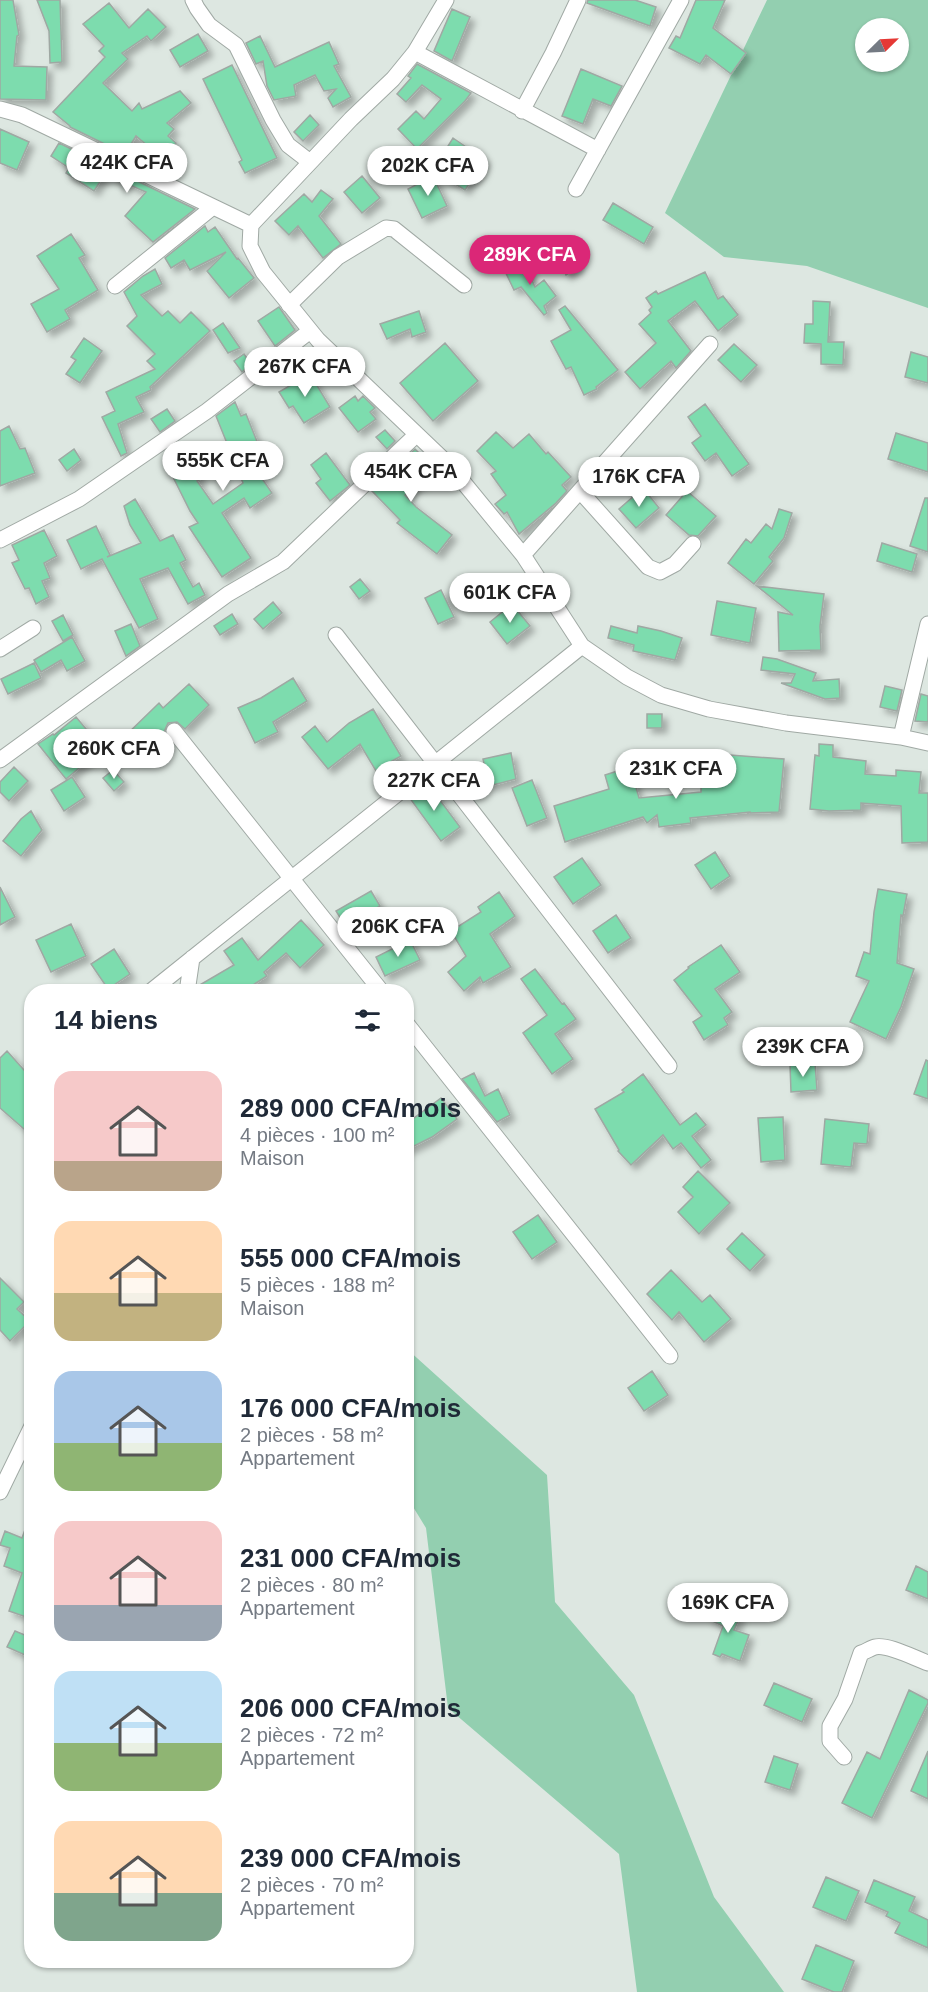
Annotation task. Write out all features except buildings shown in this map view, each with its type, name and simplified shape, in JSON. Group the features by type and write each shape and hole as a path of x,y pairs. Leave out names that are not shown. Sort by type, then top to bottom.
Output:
{"street":[{"path":"193,0 209,25 236,45 288,145 310,162"},
{"path":"446,0 415,52 393,79 251,225 250,246 263,272 310,331 450,466 523,555 582,645 627,677 661,695 709,709 786,723 901,737 928,743"},
{"path":"522,111 578,0"},
{"path":"576,189 681,0"},
{"path":"415,52 598,150"},
{"path":"0,109 22,115 251,225"},
{"path":"115,286 213,207"},
{"path":"289,305 338,257 386,228 394,229 464,285"},
{"path":"0,540 79,500 207,411 310,331"},
{"path":"523,555 710,344"},
{"path":"0,760 228,594 283,562 416,435"},
{"path":"580,491 648,567 660,572 675,564 693,544"},
{"path":"901,737 928,624"},
{"path":"0,649 33,628"},
{"path":"336,635 669,1066"},
{"path":"160,984 582,645"},
{"path":"174,731 375,984"},
{"path":"188,984 192,957"},
{"path":"414,1033 670,1356"},
{"path":"0,1492 24,1442"},
{"path":"844,1757 831,1741 830,1726 845,1699 861,1653 875,1647 889,1647 928,1663"}],"green space":[{"path":"767,0 928,0 928,308 807,266 724,257 665,213"},
{"path":"414,1355 547,1475 555,1602 634,1695 714,1897 784,1992 637,1992 619,1854 448,1708 426,1528 414,1508"}]}
